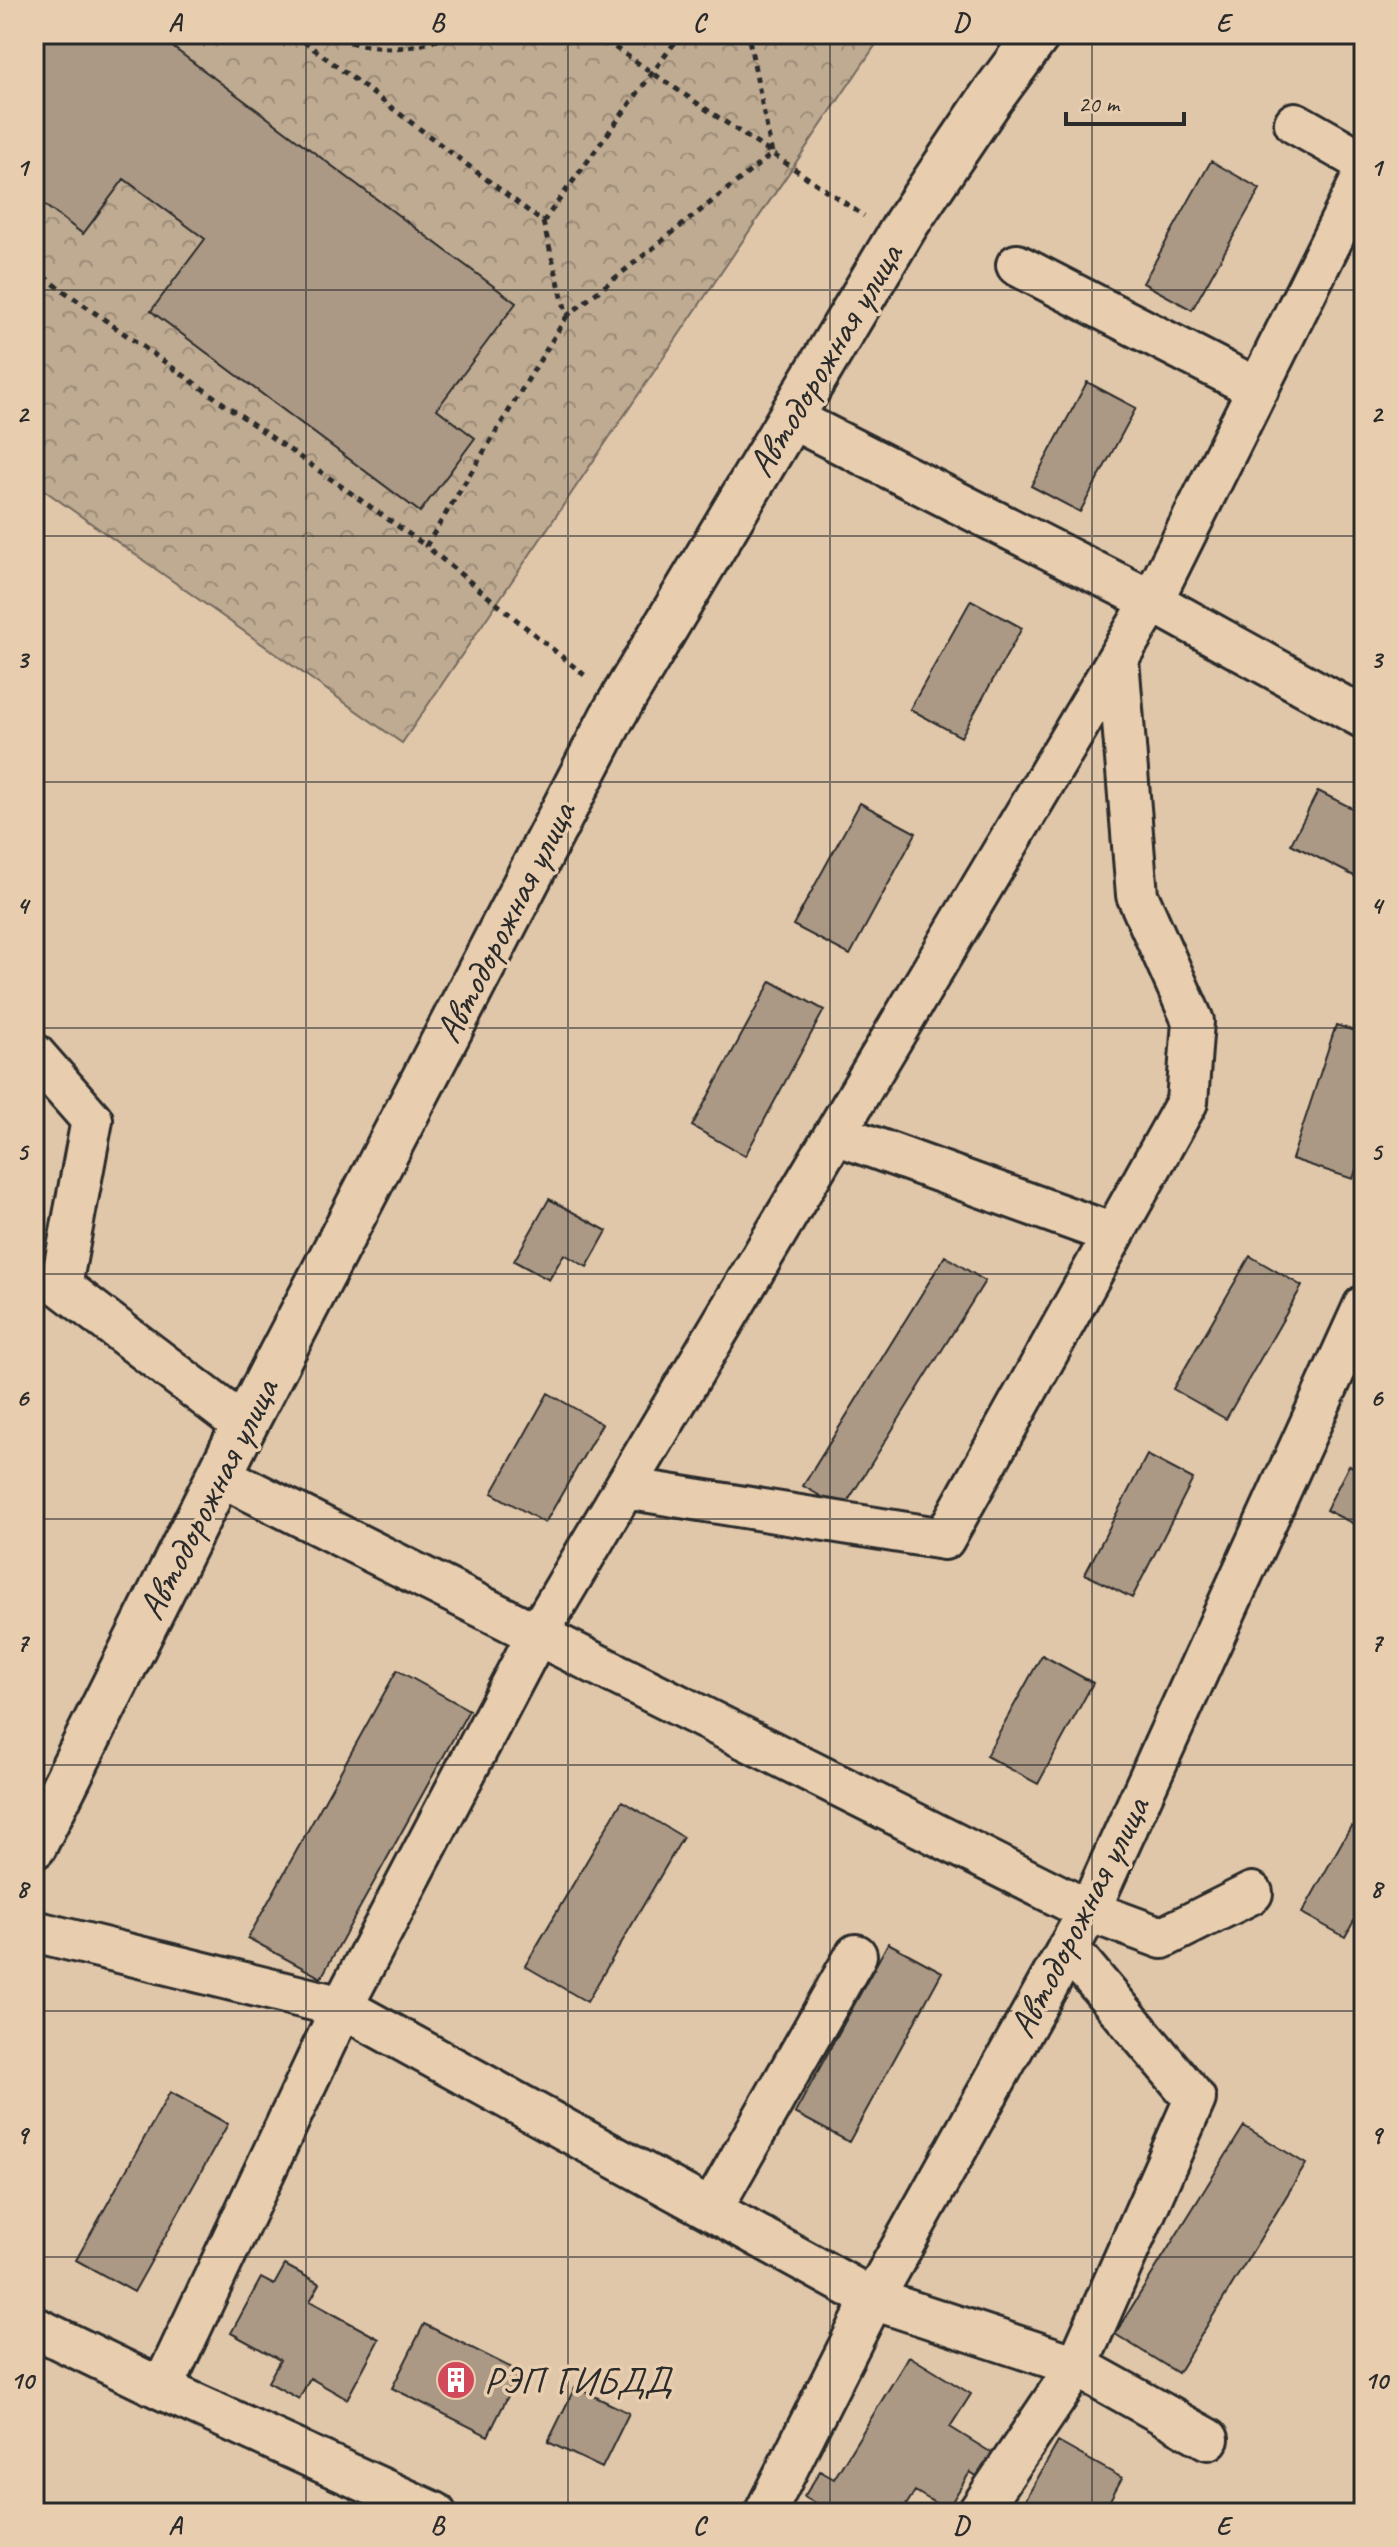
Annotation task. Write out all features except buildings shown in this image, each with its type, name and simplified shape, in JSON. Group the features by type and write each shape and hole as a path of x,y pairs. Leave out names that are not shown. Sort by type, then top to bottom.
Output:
{"main road":[{"name":"Автодорожная улица","path":"34,1846 244,1426 620,704 899,237 991,98 1038,34"}],"street":[{"path":"1295,123 1364,162"},
{"path":"162,2389 342,2007 537,1635 1152,601 1364,175"},
{"path":"1017,265 1258,389"},
{"path":"791,418 1152,601 1364,718"},
{"path":"625,1488 944,1539 1187,1102 1193,1021 1137,895 1118,659"},
{"path":"34,1054 92,1120 61,1286 244,1426"},
{"path":"836,1134 1113,1234"},
{"name":"Автодорожная улица","path":"765,2513 873,2299 1089,1911 1364,1306"},
{"path":"219,1475 1089,1911 1162,1938 1252,1893"},
{"path":"34,1931 342,2007 873,2299 1077,2366 1208,2439"},
{"path":"978,2513 1077,2366 1195,2099 1068,1948"},
{"path":"711,2210 856,1955"},
{"path":"34,2327 435,2513"}],"path":[{"path":"294,34 543,222 567,316"},
{"path":"327,34 367,47 391,48 415,46 450,34"},
{"path":"595,34 899,237"},
{"path":"543,222 681,34"},
{"path":"748,34 772,154"},
{"path":"426,546 567,316 772,154"},
{"path":"34,270 426,546 620,704"}],"green space":[{"path":"34,34 883,34 402,743 34,483"}],"place":[{"name":"РЭП ГИБДД","path":"456,2380"}]}
